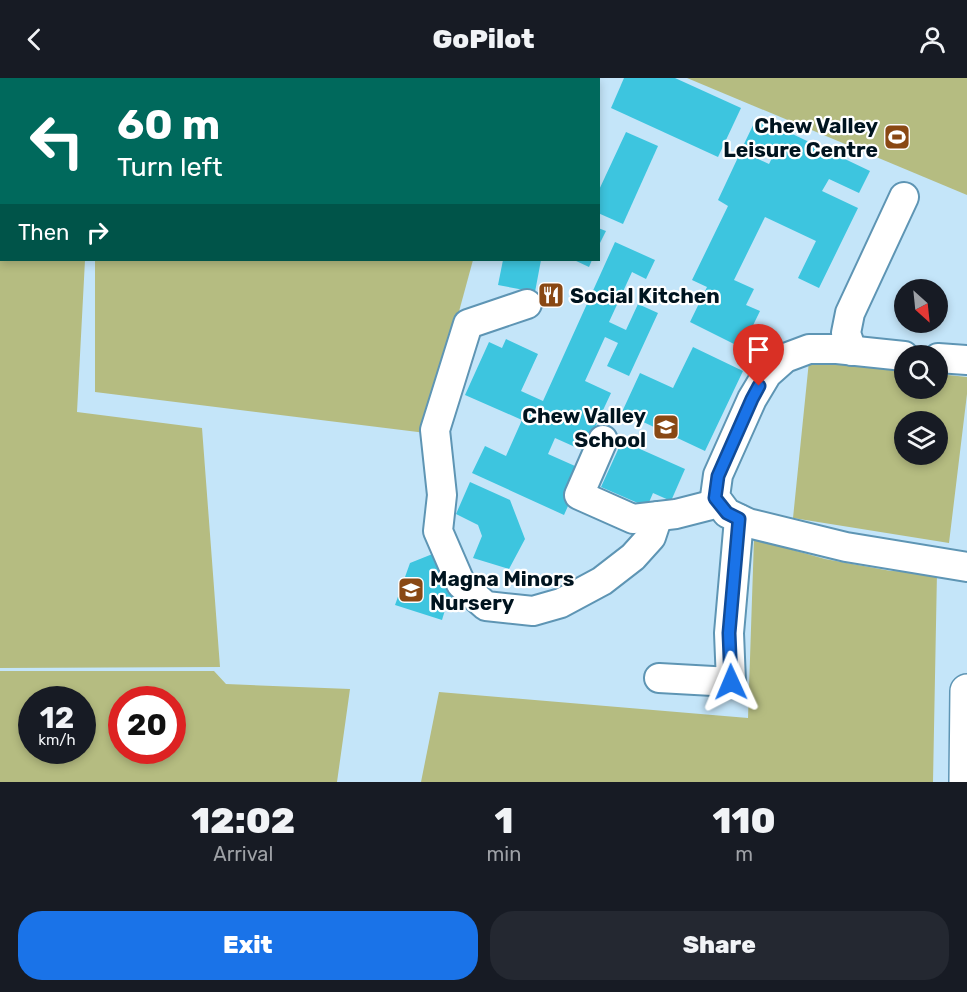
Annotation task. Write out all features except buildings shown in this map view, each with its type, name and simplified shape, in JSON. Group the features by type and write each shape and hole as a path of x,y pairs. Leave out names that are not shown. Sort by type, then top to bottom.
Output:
{"main road":[{"path":"966,782 967,691"}],"lane":[{"path":"852,351 846,333 850,313 904,197"},
{"path":"527,304 468,324 435,430 442,495 438,531 461,584 486,606 533,611 561,603 602,581 633,557 651,537 658,516"},
{"path":"659,678 731,682 729,511 715,498 718,476 752,399 767,374 785,358 809,349 894,355"},
{"path":"948,359 967,360"},
{"path":"603,440 579,495 633,519 729,511 846,547 967,567"}],"green space":[{"name":"Chew Valley Leisure Centre","path":"687,78 967,78 967,195"},
{"path":"0,261 85,261 77,412 202,428 220,667 0,668"},
{"path":"95,261 473,261 426,433 95,392"},
{"path":"809,361 894,370 894,399 948,399 948,375 967,377 967,394 949,543 793,518"},
{"path":"754,539 825,559 891,571 937,572 933,782 421,782 439,692 748,718"},
{"path":"0,671 214,671 226,684 350,689 337,782 0,782"}],"place":[{"name":"Chew Valley Leisure Centre","path":"897,137"},
{"name":"Social Kitchen","path":"551,295"},
{"name":"Chew Valley School","path":"666,427"},
{"name":"Magna Minors Nursery","path":"411,590"}],"route":[{"path":"731,682 729,633 739,519 727,513 715,498 718,476 759,386"}]}
